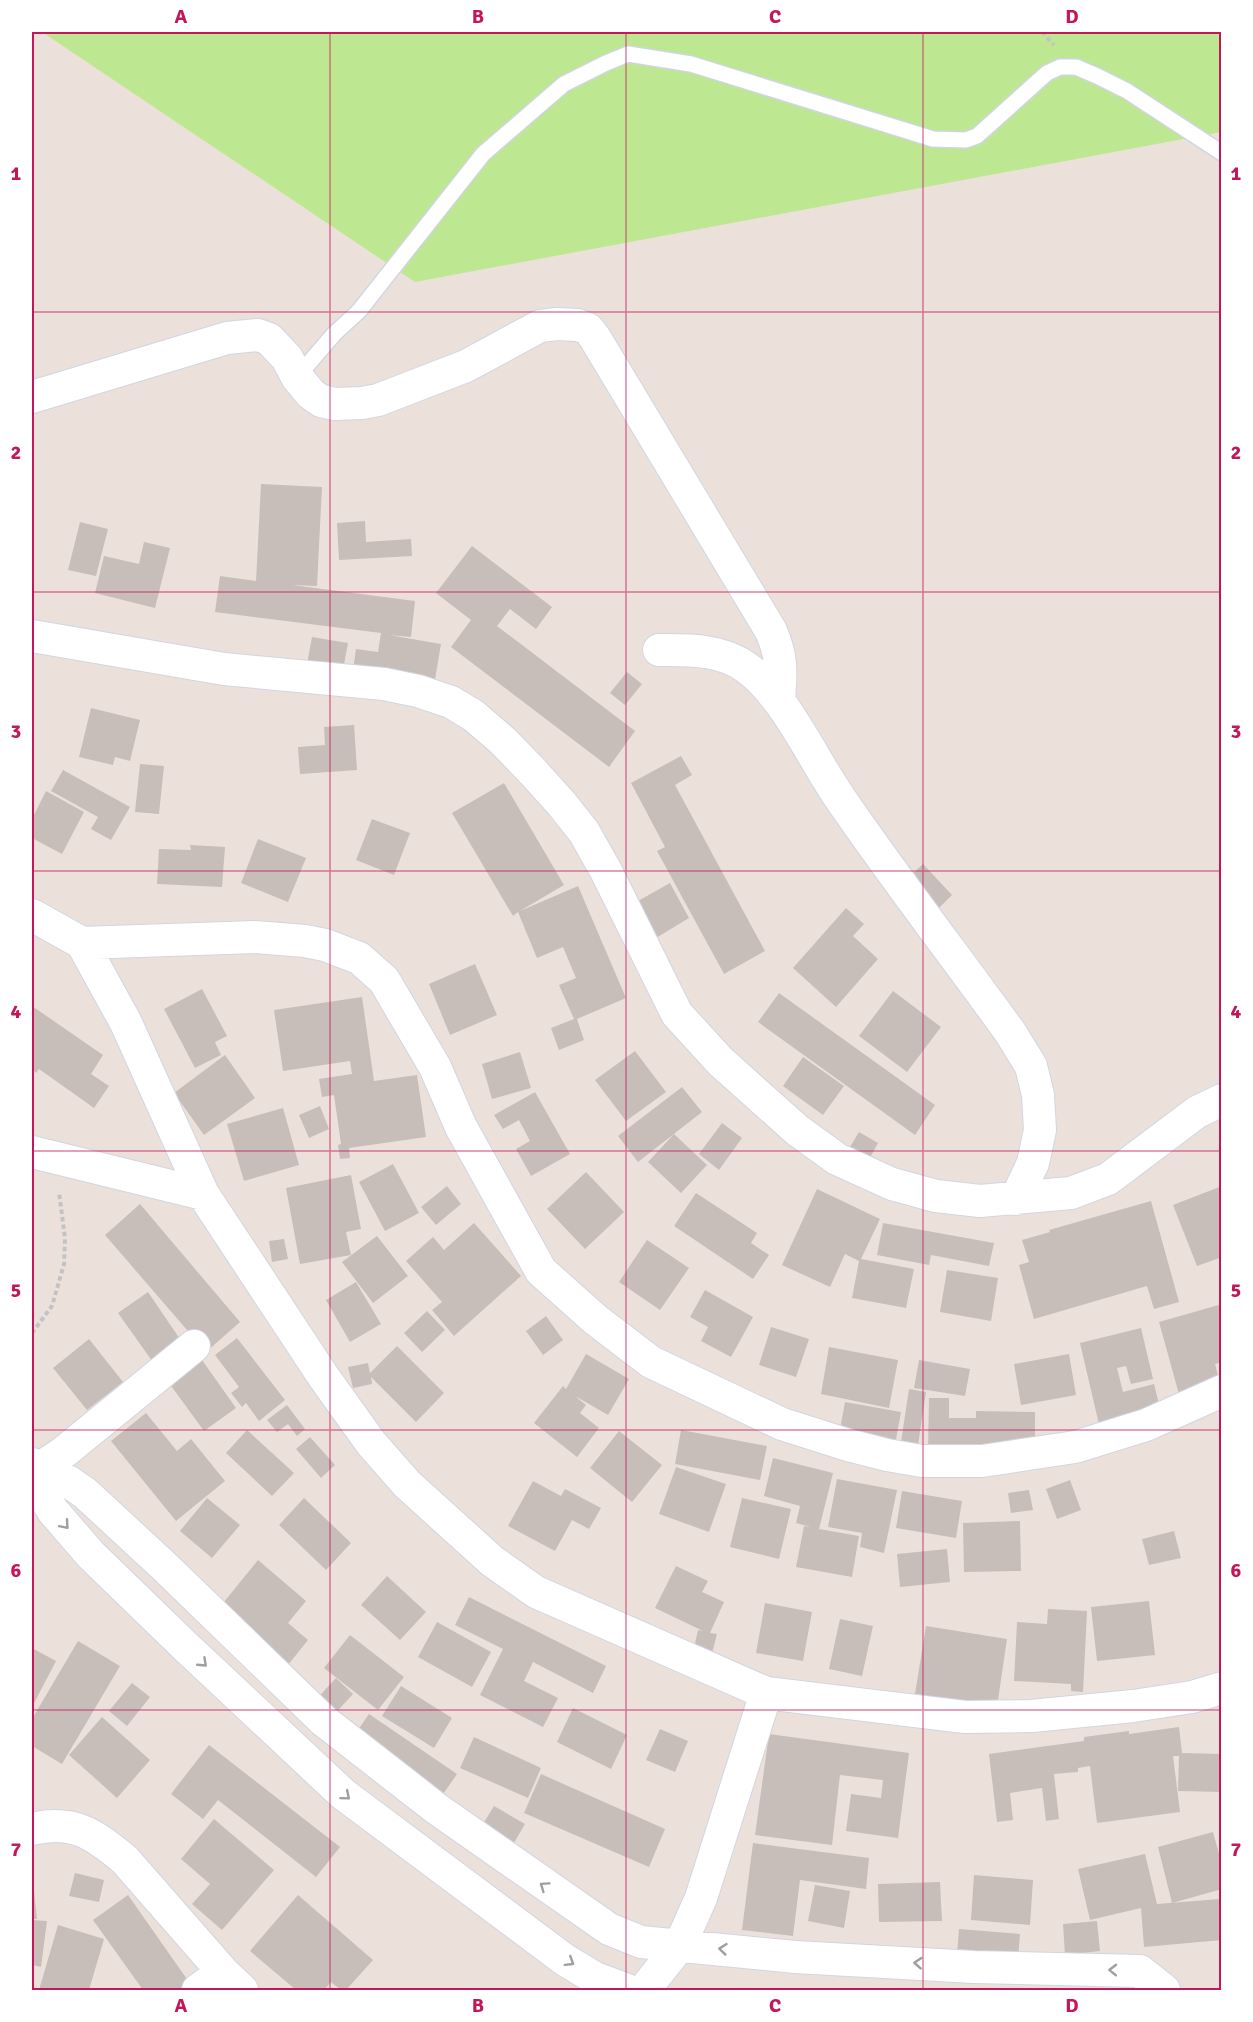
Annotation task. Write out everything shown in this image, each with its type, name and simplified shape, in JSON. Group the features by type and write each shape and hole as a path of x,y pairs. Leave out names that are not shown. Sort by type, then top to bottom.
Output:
{"street":[{"path":"32,397 227,338 252,335 264,337 275,343 287,358 297,377 311,394 321,401 335,404 362,403 378,400 466,366 540,326 568,324 588,329 771,631 779,650 781,666 779,701"},
{"path":"32,636 224,669 384,684 418,691 451,702 474,716 503,741 561,803 584,832 677,1014 720,1062 781,1116 837,1159 892,1184 936,1196 980,1201 1071,1193 1108,1179 1197,1112 1221,1100"},
{"path":"659,650 703,651 720,655 746,667 779,701 843,803 1010,1032 1031,1066 1038,1095 1040,1130 1033,1163 1016,1199"},
{"path":"32,915 82,943 255,937 325,945 359,958 384,980 435,1067 461,1127 541,1270 596,1320 651,1362 782,1424 887,1455 922,1461 982,1461 1075,1447 1146,1425 1221,1391"},
{"path":"82,943 126,1023 203,1194 323,1376 371,1443 407,1484 492,1561 536,1592 766,1693 965,1717 1032,1716 1133,1706 1192,1697 1221,1688"},
{"path":"38,1153 203,1194"},
{"path":"34,1470 64,1452 194,1346"},
{"path":"34,1470 69,1482 85,1493 324,1721 420,1797 560,1897 609,1929 641,1942 795,1957 1140,1971 1164,1990"},
{"path":"34,1470 53,1511 91,1555 343,1794 565,1960 595,1978 627,1990"},
{"path":"232,1691 262,1660"},
{"path":"644,1990 680,1945 701,1898 766,1693"},
{"path":"393,1833 420,1797"},
{"path":"32,1829 66,1825 80,1828 125,1860 233,1981 198,1990"}],"lane":[{"path":"297,377 334,334 359,311 483,154 564,84 628,54 691,64 933,139 966,140 977,136 1047,73 1060,67 1076,67 1127,91 1221,153"}],"path":[{"path":"32,1333 52,1306 64,1264 64,1238 38,1153"}],"green space":[{"path":"42,32 1221,32 1221,132 415,282"}],"building":[{"path":"261,484 322,487 317,586 292,585 415,601 411,637 389,635 441,644 434,685 353,670 356,649 378,652 381,633 215,612 220,576 256,581"},
{"path":"365,521 366,542 411,539 412,556 339,560 337,523"},
{"path":"80,522 108,529 96,576 68,570"},
{"path":"144,542 170,548 155,608 95,593 104,556 139,564"},
{"path":"472,546 552,607 536,629 510,609 497,626 635,731 609,767 451,647 471,620 436,593"},
{"path":"312,637 348,643 342,675 306,669"},
{"path":"627,672 642,684 625,705 610,693"},
{"path":"91,708 140,720 130,761 115,757 113,765 79,757"},
{"path":"354,725 357,770 300,774 298,747 325,745 324,727"},
{"path":"681,756 692,775 675,785 765,951 724,974 657,851 665,847 631,783"},
{"path":"140,764 164,766 159,814 135,812"},
{"path":"63,770 130,807 111,840 91,829 98,817 51,791"},
{"path":"504,783 564,885 520,911 578,886 626,998 577,1019 584,1040 559,1050 551,1028 574,1019 559,985 576,978 563,947 537,958 518,912 513,916 452,813"},
{"path":"46,791 84,812 62,854 32,838 32,819"},
{"path":"372,819 410,833 394,875 356,860"},
{"path":"258,839 306,858 288,902 241,883"},
{"path":"190,845 225,847 222,887 157,884 159,849 191,850"},
{"path":"923,864 952,895 932,915 902,884"},
{"path":"670,883 689,918 651,941 631,905"},
{"path":"846,908 864,924 853,936 878,959 836,1007 793,968"},
{"path":"475,964 497,1015 450,1035 429,984"},
{"path":"202,989 227,1036 215,1042 221,1055 195,1068 164,1009"},
{"path":"893,991 941,1027 907,1072 859,1036"},
{"path":"779,993 935,1105 915,1135 758,1022"},
{"path":"362,997 374,1081 417,1075 426,1137 349,1148 350,1158 340,1159 338,1145 341,1144 334,1095 322,1097 319,1079 352,1074 350,1061 283,1071 274,1010"},
{"path":"32,1006 103,1055 91,1074 109,1086 94,1108 39,1069 36,1073 32,1069"},
{"path":"635,1051 666,1092 626,1121 595,1080"},
{"path":"520,1052 531,1088 492,1099 482,1064"},
{"path":"225,1055 255,1098 204,1135 174,1093"},
{"path":"803,1057 844,1086 823,1115 783,1086"},
{"path":"682,1087 702,1112 638,1162 618,1136"},
{"path":"535,1092 570,1154 531,1176 516,1149 530,1141 519,1120 503,1129 494,1115"},
{"path":"320,1106 329,1129 309,1138 299,1115"},
{"path":"283,1108 299,1165 244,1181 227,1124"},
{"path":"722,1123 742,1138 719,1170 699,1154"},
{"path":"859,1132 878,1143 867,1163 847,1152"},
{"path":"674,1134 707,1165 681,1193 648,1162"},
{"path":"393,1164 419,1213 385,1231 359,1182"},
{"path":"586,1172 624,1212 585,1249 547,1209"},
{"path":"351,1175 361,1229 346,1232 351,1255 300,1264 286,1188"},
{"path":"447,1186 461,1204 436,1225 421,1207"},
{"path":"1222,1186 1222,1257 1197,1266 1173,1205"},
{"path":"817,1189 880,1219 861,1259 914,1269 906,1308 852,1298 859,1261 845,1254 830,1287 782,1265"},
{"path":"696,1193 757,1233 751,1243 769,1255 753,1279 674,1226"},
{"path":"1151,1201 1179,1302 1154,1309 1147,1286 1034,1319 1019,1265 1029,1262 1022,1240"},
{"path":"140,1204 240,1322 206,1352 105,1235"},
{"path":"474,1223 521,1276 454,1336 432,1310 442,1302 406,1261 433,1237 444,1250"},
{"path":"883,1223 994,1243 989,1266 931,1255 929,1265 877,1255"},
{"path":"377,1236 408,1276 373,1303 342,1262"},
{"path":"284,1239 288,1259 272,1262 269,1241"},
{"path":"647,1240 689,1268 660,1310 619,1282"},
{"path":"947,1270 998,1278 991,1321 940,1312"},
{"path":"356,1282 381,1324 350,1342 326,1300"},
{"path":"705,1290 753,1317 731,1357 701,1341 708,1327 690,1317"},
{"path":"148,1292 184,1345 155,1365 118,1313"},
{"path":"1222,1304 1222,1362 1215,1364 1221,1387 1180,1398 1159,1322"},
{"path":"427,1311 445,1330 422,1352 404,1333"},
{"path":"546,1316 563,1340 543,1355 526,1331"},
{"path":"771,1327 809,1339 796,1377 759,1365"},
{"path":"1141,1328 1153,1379 1131,1384 1126,1366 1117,1368 1123,1392 1154,1384 1166,1433 1101,1433 1080,1343"},
{"path":"237,1338 285,1400 259,1421 246,1403 242,1407 231,1393 239,1387 215,1355"},
{"path":"89,1339 123,1382 87,1410 53,1368"},
{"path":"397,1346 444,1393 416,1422 371,1377 372,1384 353,1388 348,1367 368,1363 370,1373"},
{"path":"829,1347 898,1360 889,1408 821,1394"},
{"path":"586,1354 629,1379 608,1415 575,1396 586,1405 580,1413 599,1428 577,1457 534,1423 563,1386 566,1389"},
{"path":"1069,1354 1076,1395 1021,1405 1014,1364"},
{"path":"202,1360 236,1408 204,1431 169,1383"},
{"path":"919,1360 970,1369 965,1396 914,1388"},
{"path":"909,1389 926,1392 918,1445 901,1442"},
{"path":"929,1398 949,1398 949,1418 976,1418 976,1411 1035,1412 1035,1452 928,1451"},
{"path":"845,1402 901,1412 895,1445 839,1435"},
{"path":"287,1405 305,1429 297,1436 288,1424 277,1432 267,1420"},
{"path":"146,1413 177,1451 191,1439 225,1481 176,1521 111,1441"},
{"path":"247,1430 294,1473 272,1496 226,1453"},
{"path":"681,1430 767,1446 760,1480 675,1464"},
{"path":"619,1431 662,1465 632,1502 590,1468"},
{"path":"310,1437 335,1465 321,1478 296,1449"},
{"path":"773,1458 833,1473 819,1529 859,1536 852,1577 796,1567 804,1526 811,1527 796,1523 800,1506 764,1496"},
{"path":"676,1467 726,1484 709,1532 659,1514"},
{"path":"837,1479 897,1490 884,1553 860,1547 862,1533 828,1527"},
{"path":"1070,1480 1081,1510 1057,1519 1046,1489"},
{"path":"533,1481 561,1496 565,1489 601,1508 589,1529 572,1520 555,1551 508,1526"},
{"path":"1029,1490 1033,1510 1011,1513 1008,1493"},
{"path":"902,1491 962,1501 956,1538 896,1528"},
{"path":"207,1498 240,1525 212,1558 180,1531"},
{"path":"304,1498 351,1543 326,1570 279,1525"},
{"path":"742,1498 791,1509 779,1559 730,1547"},
{"path":"1020,1521 1021,1571 964,1572 963,1523"},
{"path":"1174,1531 1181,1558 1149,1565 1142,1539"},
{"path":"947,1549 950,1582 900,1587 897,1554"},
{"path":"258,1560 306,1601 288,1623 308,1640 284,1670 215,1613"},
{"path":"676,1566 708,1581 702,1592 724,1602 710,1633 717,1634 712,1653 694,1648 698,1630 703,1631 655,1608"},
{"path":"387,1576 426,1612 400,1640 361,1605"},
{"path":"469,1597 606,1666 593,1693 533,1662 524,1681 558,1698 543,1727 480,1695 503,1649 455,1625"},
{"path":"1149,1601 1155,1655 1097,1661 1091,1607"},
{"path":"765,1603 812,1612 803,1661 756,1653"},
{"path":"1048,1609 1087,1611 1083,1692 1071,1691 1071,1684 1014,1681 1017,1622 1047,1624"},
{"path":"840,1619 873,1626 862,1676 829,1669"},
{"path":"437,1622 491,1652 472,1687 418,1657"},
{"path":"926,1626 1007,1639 997,1707 915,1694"},
{"path":"350,1635 404,1677 378,1710 324,1668"},
{"path":"78,1641 120,1666 62,1764 32,1746 32,1719"},
{"path":"32,1648 56,1661 32,1707"},
{"path":"336,1678 353,1694 329,1720 312,1704"},
{"path":"132,1683 150,1697 127,1726 109,1711"},
{"path":"401,1686 452,1718 434,1748 382,1716"},
{"path":"573,1708 627,1735 611,1769 557,1742"},
{"path":"369,1714 457,1774 439,1800 351,1740"},
{"path":"102,1717 150,1760 117,1798 69,1755"},
{"path":"1179,1727 1182,1753 1222,1754 1222,1792 1178,1791 1179,1756 1173,1756 1180,1812 1097,1823 1090,1766 1078,1768 1078,1772 1054,1774 1059,1819 1046,1821 1042,1788 1010,1793 1013,1820 997,1822 989,1754 1084,1741 1084,1737"},
{"path":"660,1729 688,1741 675,1772 646,1760"},
{"path":"769,1734 909,1753 898,1838 846,1831 851,1794 881,1798 883,1780 840,1775 832,1845 755,1835"},
{"path":"474,1737 541,1768 528,1798 460,1768"},
{"path":"209,1745 340,1847 316,1877 218,1800 203,1819 171,1794"},
{"path":"541,1774 665,1829 649,1867 524,1813"},
{"path":"494,1806 525,1824 508,1853 477,1834"},
{"path":"214,1819 274,1870 222,1930 192,1904 210,1884 181,1859"},
{"path":"1213,1832 1222,1865 1222,1889 1172,1903 1158,1847"},
{"path":"753,1843 869,1858 866,1889 800,1880 793,1936 742,1930"},
{"path":"1145,1854 1157,1904 1220,1899 1222,1940 1144,1947 1141,1908 1090,1920 1078,1869"},
{"path":"75,1873 104,1880 99,1902 69,1896"},
{"path":"974,1875 1033,1880 1030,1925 971,1920"},
{"path":"33,1881 37,1919 32,1919"},
{"path":"940,1882 942,1921 879,1922 878,1884"},
{"path":"815,1885 850,1891 844,1928 808,1921"},
{"path":"128,1895 189,1982 178,1990 143,1990 93,1920"},
{"path":"298,1895 373,1960 346,1990 341,1990 331,1982 324,1990 296,1990 250,1951"},
{"path":"32,1920 47,1921 41,1967 32,1965"},
{"path":"1097,1921 1100,1951 1065,1955 1063,1924"},
{"path":"58,1925 104,1939 89,1990 39,1990"},
{"path":"959,1929 1020,1934 1018,1959 957,1955"}]}
